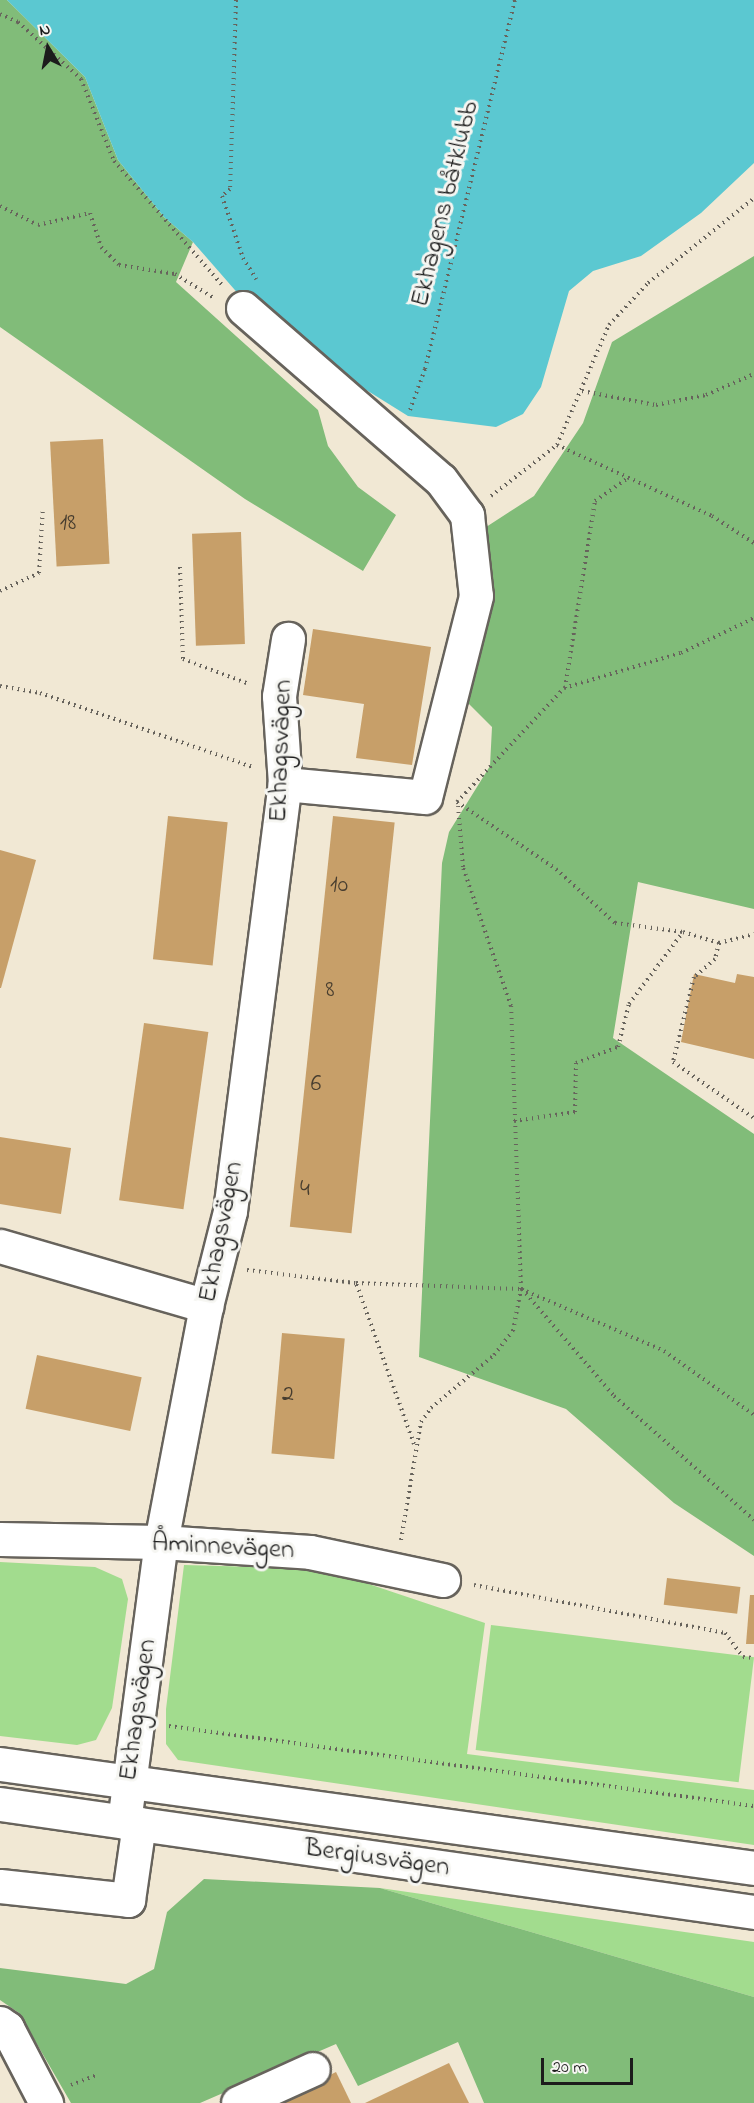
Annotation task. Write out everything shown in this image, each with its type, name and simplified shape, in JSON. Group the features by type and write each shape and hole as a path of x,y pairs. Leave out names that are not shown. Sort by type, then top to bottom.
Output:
{"street":[{"path":"243,308 335,391 419,459 441,480 467,515 476,596 424,797 285,784"},
{"name":"Ekhagsvägen","path":"0,1886 129,1900 131,1823 128,1781 135,1721 161,1542 206,1306 230,1211 285,784 279,696 288,639"},
{"path":"0,1246 206,1306"},
{"name":"Åminnevägen","path":"0,1539 161,1542 310,1552 443,1580"},
{"name":"Bergiusvägen","path":"0,1764 754,1868"},
{"name":"Bergiusvägen","path":"0,1804 754,1912"},
{"path":"0,2023 7,2028 46,2103"},
{"path":"238,2103 313,2069"}],"path":[{"path":"236,0 230,189 222,196 243,258 259,284 243,308"},
{"name":"Ekhagens båtklubb","path":"408,417 425,369 515,0"},
{"path":"0,14 18,22 81,79 114,162 243,308"},
{"path":"467,515 558,445 609,325 648,283 754,198"},
{"path":"0,206 38,225 90,213 101,247 119,265 175,274 228,305 243,308"},
{"path":"582,390 656,405 706,395 754,374"},
{"path":"558,445 712,516 754,543"},
{"path":"564,688 595,501 628,478"},
{"path":"0,591 39,573 43,508"},
{"path":"180,567 183,659 279,696"},
{"path":"397,1570 414,1445 431,1408 494,1355 513,1331 521,1289 511,1006 463,867 457,802 564,688 681,653 754,618"},
{"path":"0,686 40,693 173,736 270,773 285,784"},
{"path":"424,797 457,802 556,869 615,923 683,932 719,943 754,934"},
{"path":"514,1121 575,1112 576,1063 618,1047 629,1004 683,932"},
{"path":"719,943 715,959 694,977 673,1062 754,1118"},
{"path":"216,1266 356,1283 521,1289 664,1351 754,1415"},
{"path":"356,1283 414,1445"},
{"path":"521,1289 614,1396 754,1520"},
{"path":"443,1580 725,1633 743,1657 754,1658"},
{"path":"135,1721 754,1806"}],"green space":[{"path":"0,0 7,0 85,77 118,160 164,217 193,242 176,282 318,410 328,446 358,487 396,515 363,571 245,499 0,327"},
{"path":"754,256 754,909 638,882 613,1038 754,1134 754,1556 674,1503 566,1409 419,1357 442,863 449,832 490,766 492,727 468,703 486,619 491,562 480,531 534,496 583,423 612,342"},
{"path":"0,1562 95,1567 122,1579 128,1599 112,1708 96,1740 77,1745 0,1736"},
{"path":"184,1565 324,1569 485,1623 467,1754 754,1790 754,1845 178,1760 166,1744 166,1709"},
{"path":"491,1625 754,1657 739,1782 476,1750"},
{"path":"204,1879 380,1888 754,1997 754,2103 484,2103 458,2042 358,2086 336,2044 200,2103 71,2103 19,2013 0,2000 0,1968 126,1984 154,1969 167,1912"},
{"path":"380,1888 754,1942 754,1997"}],"water":[{"path":"7,0 754,0 754,163 701,213 641,256 593,271 569,291 541,387 523,414 496,427 408,416 315,358 241,297 193,242 164,217 118,160 85,77"}],"building":[{"path":"103,439 110,564 57,567 50,442"},
{"path":"241,532 245,644 196,646 192,534"},
{"path":"313,629 431,647 412,765 356,758 364,704 303,695"},
{"path":"168,816 228,822 213,965 153,959"},
{"path":"333,816 395,822 351,1233 290,1227"},
{"path":"0,850 36,860 1,988 0,988"},
{"path":"694,974 735,983 737,974 754,977 754,1059 681,1042"},
{"path":"144,1023 208,1032 183,1209 119,1200"},
{"path":"0,1137 71,1148 61,1214 0,1204"},
{"path":"282,1333 345,1338 334,1459 271,1454"},
{"path":"37,1355 142,1377 130,1431 26,1409"},
{"path":"667,1578 740,1587 737,1614 664,1605"},
{"path":"750,1595 754,1595 754,1644 746,1644"},
{"path":"449,2063 469,2103 365,2103"},
{"path":"336,2072 351,2103 272,2103"}]}
